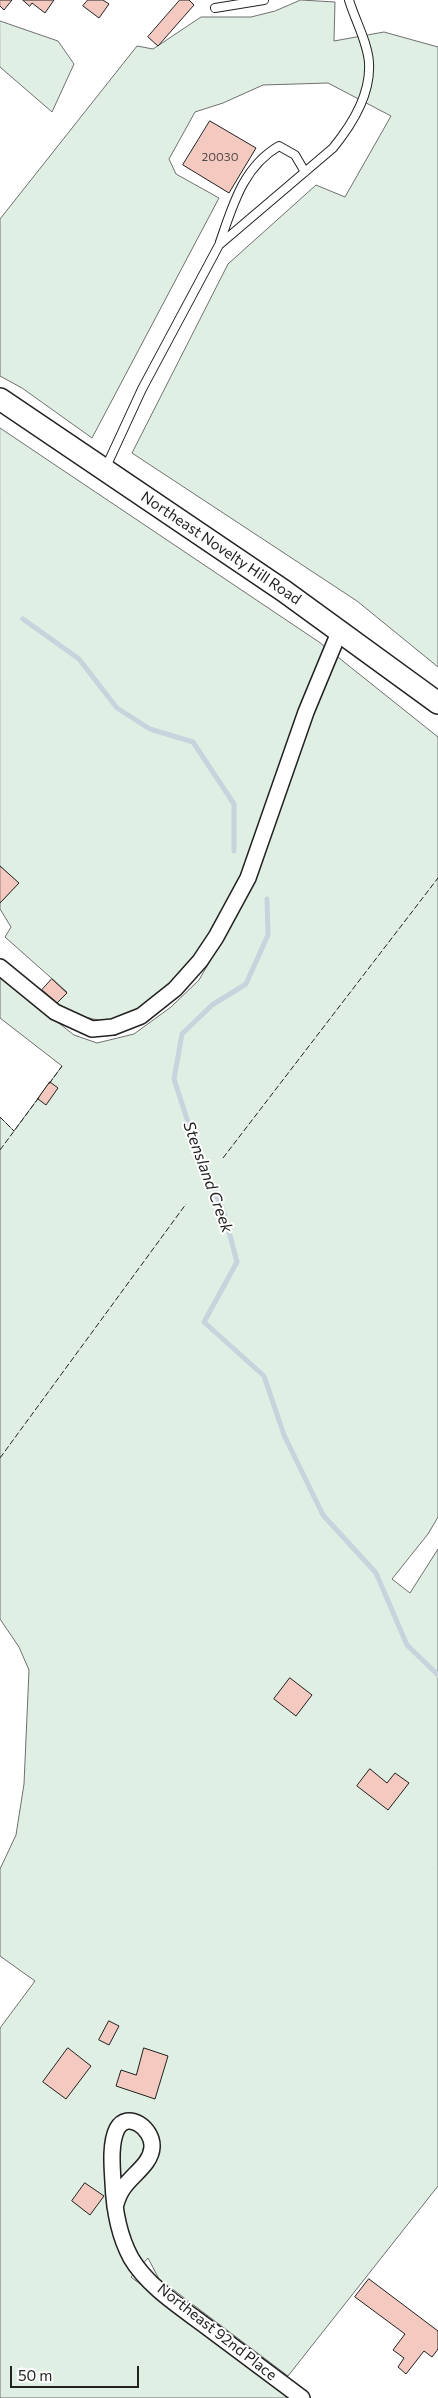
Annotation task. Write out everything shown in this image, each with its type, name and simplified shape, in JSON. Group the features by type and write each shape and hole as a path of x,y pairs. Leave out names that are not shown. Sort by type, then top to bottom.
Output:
{"main road":[{"name":"Northeast Novelty Hill Road","path":"0,399 340,630 438,703"}],"street":[{"path":"0,967 55,1012 92,1029 113,1027 140,1016 176,989 200,961 216,937 248,878 306,712 340,630"},
{"name":"Northeast 92nd Place","path":"115,2207 122,2188 148,2160 152,2147 149,2132 144,2126 136,2122 124,2123 118,2127 114,2137 112,2171 115,2207 117,2225 122,2241 132,2260 146,2277 177,2304 302,2398"}],"lane":[{"path":"215,8 264,0"},
{"path":"219,245 250,216 333,148 344,135 358,111 369,64 349,0"},
{"path":"105,469 142,390 219,245 246,176 263,155 279,146 295,155 305,172"}],"green space":[{"path":"301,0 335,2 334,41 384,32 438,47 438,667 357,601 132,453 228,264 316,185 345,197 391,116 328,83 263,85 223,103 195,112 169,159 176,174 219,198 92,438 22,388 0,376 0,219 137,46 153,49 201,17 251,17 275,11"},
{"path":"0,21 58,41 74,64 52,112 0,67"},
{"path":"0,428 319,642 438,737 438,1517 428,1534 392,1579 410,1593 438,1549 438,2186 288,2376 159,2279 148,2258 131,2277 289,2398 0,2398 0,2028 35,1981 0,1956 0,1869 16,1835 24,1784 29,1670 19,1647 0,1619 0,1117 14,1131 62,1066 0,1018 0,977 74,1035 97,1043 134,1034 171,1007 199,980 244,902 235,892 207,942 190,965 172,983 130,1016 115,1021 88,1018 57,1003 67,992 5,937 11,927 0,909 0,903 18,883 0,866"}],"building":[{"path":"0,0 12,0 4,10 0,6"},
{"path":"23,0 54,0 45,13 32,3 30,6"},
{"path":"88,0 103,0 109,4 99,18 83,6"},
{"path":"180,0 189,0 194,5 158,46 148,37"},
{"path":"210,121 256,148 229,193 183,165"},
{"path":"0,866 19,883 0,903"},
{"path":"52,979 67,993 57,1003 42,990"},
{"path":"50,1082 58,1088 46,1105 38,1099"},
{"path":"290,1678 312,1695 296,1716 274,1699"},
{"path":"370,1769 387,1783 395,1773 409,1783 388,1810 357,1786"},
{"path":"109,2021 119,2026 109,2045 99,2040"},
{"path":"68,2048 91,2066 66,2099 43,2082"},
{"path":"144,2048 168,2056 155,2099 116,2086 121,2070 136,2075"},
{"path":"85,2183 104,2196 90,2215 72,2201"},
{"path":"369,2279 438,2331 438,2349 432,2357 424,2351 406,2374 398,2367 404,2358 393,2350 405,2334 355,2297"}],"waterway":[{"name":"Stensland Creek","path":"23,619 79,659 117,708 150,729 193,742 234,804 234,851"},
{"name":"Stensland Creek","path":"267,899 268,935 246,984 212,1005 182,1034 174,1079 197,1150 224,1213 237,1262 204,1322 264,1376 284,1435 323,1515 376,1573 407,1645 438,1675"}],"fence":[{"path":"223,1158 438,878"},
{"path":"49,1084 62,1066"},
{"path":"0,1150 40,1096"},
{"path":"0,1117 14,1131"},
{"path":"0,1458 186,1204"}]}
